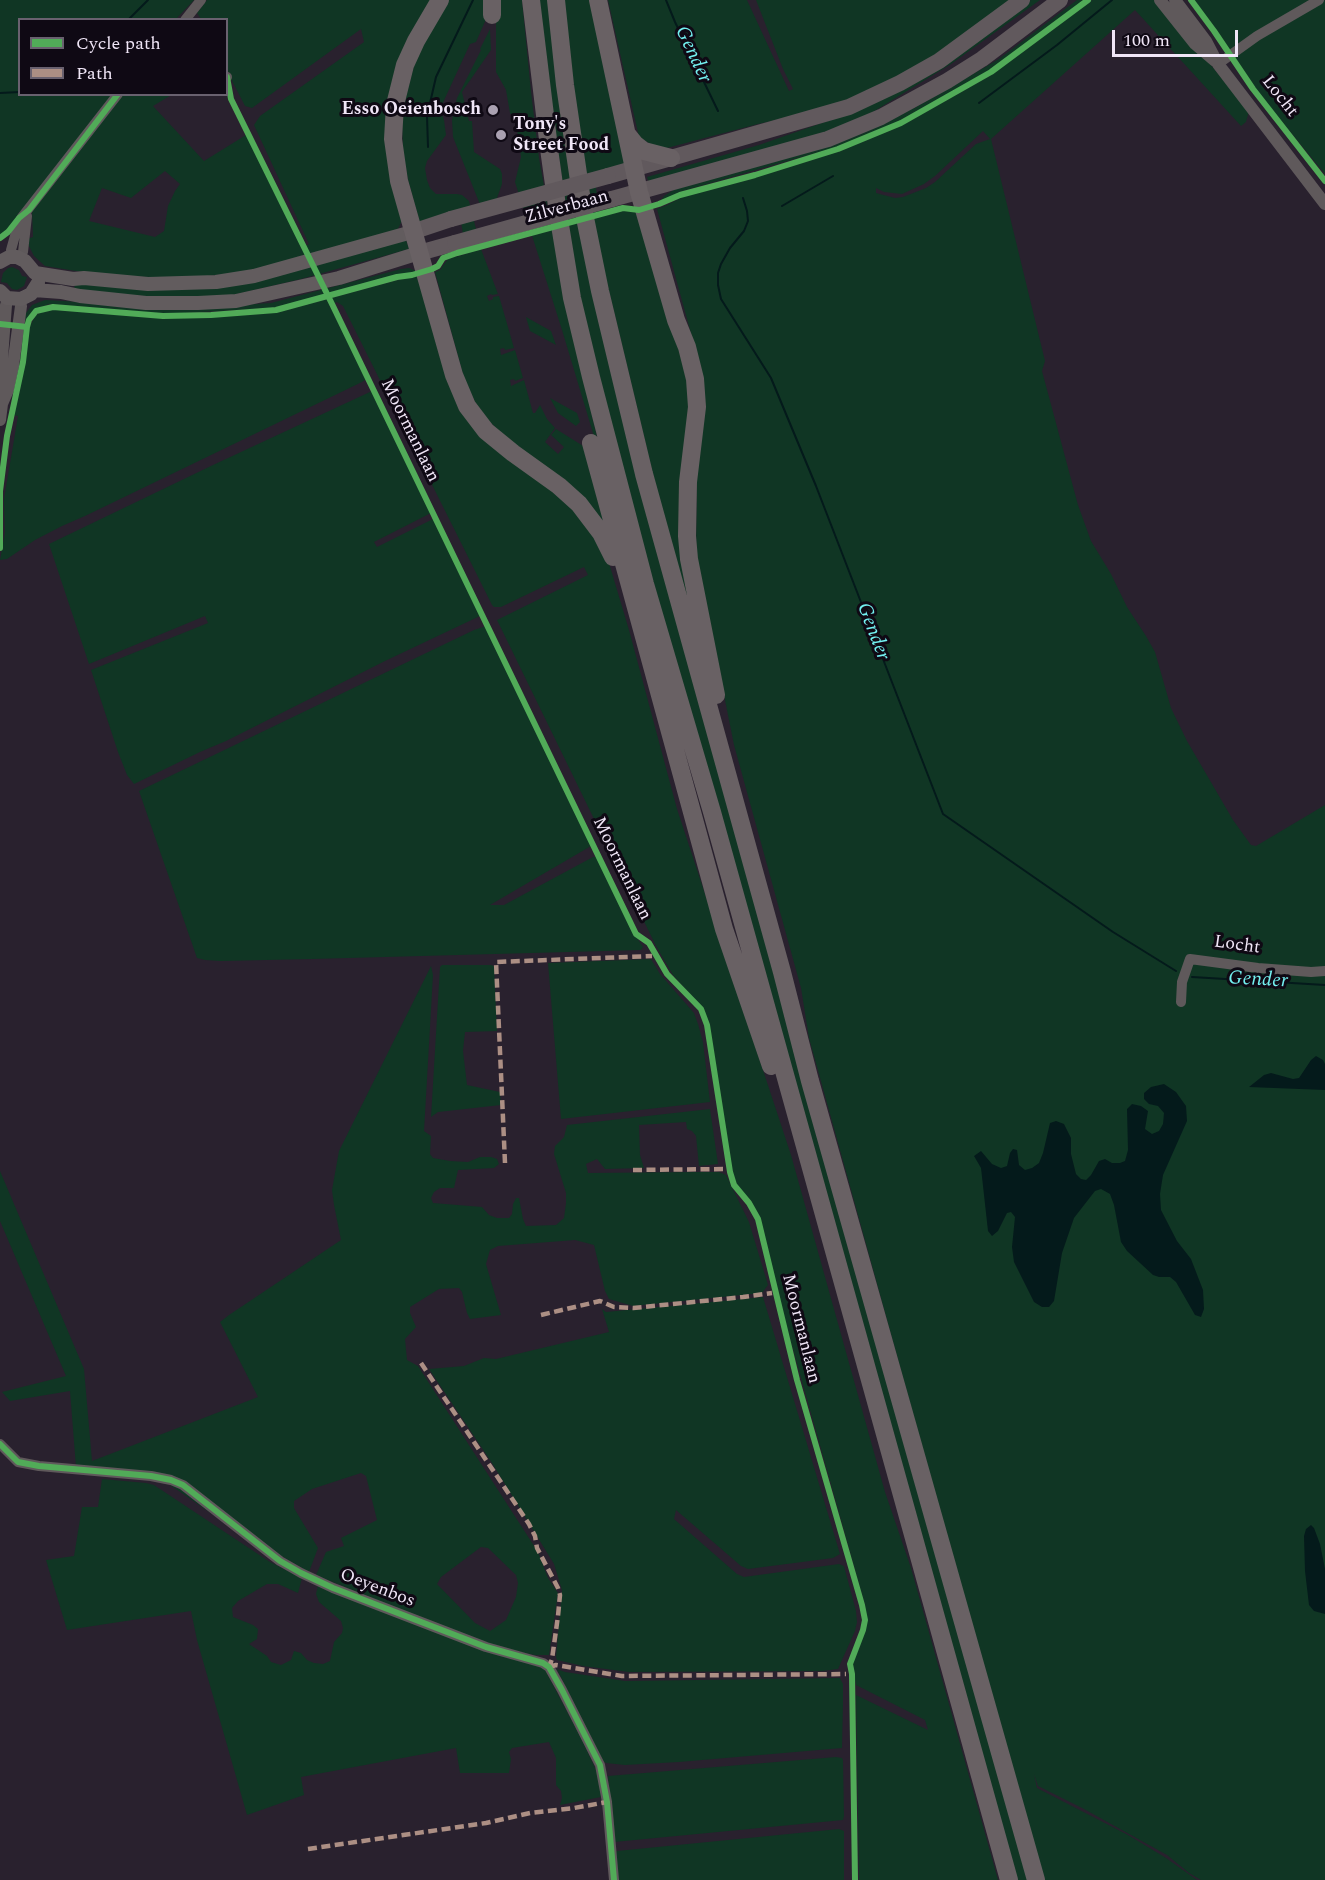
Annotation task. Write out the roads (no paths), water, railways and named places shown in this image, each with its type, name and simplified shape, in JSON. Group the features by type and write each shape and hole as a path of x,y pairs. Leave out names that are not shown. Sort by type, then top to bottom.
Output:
{"highway":[{"path":"440,0 405,65 399,84 393,139 396,167 412,232 454,375 467,406 478,422 491,435 559,486 579,504 597,527 609,548 638,617"},
{"path":"531,0 544,110 572,298 591,377 645,584 712,812 1009,1880"},
{"path":"556,0 565,85 583,208 600,291 644,474 810,1081 1036,1880"},
{"path":"598,0 639,192 659,266 687,347 695,379 697,407 688,482 687,536 689,559 716,695 726,768"},
{"path":"627,134 644,151 671,158"},
{"path":"591,443 724,929 778,1087 803,1143"}],"main road":[{"name":"Zilverbaan","path":"38,271 73,279 148,284 216,282 254,276 849,106 900,84 939,61 1022,0"},
{"name":"Zilverbaan","path":"3,303 62,292 146,303 236,301 339,278 419,253 828,139 881,117 947,81 981,59 1060,0"},
{"path":"0,291 7,298 28,299 38,282 38,271 32,271 22,258 9,255"}],"street":[{"name":"Locht","path":"1160,0 1195,44 1218,64"},
{"name":"Locht","path":"1175,0 1206,41 1218,64 1325,204"},
{"path":"1218,64 1257,36 1319,0"},
{"path":"9,255 18,225 116,96"},
{"path":"0,420 28,299"},
{"path":"2,404 0,393 3,303"},
{"name":"Locht","path":"1181,1002 1182,982 1190,959 1258,968 1325,971"},
{"name":"Oeyenbos","path":"0,1444 18,1462 171,1480 183,1485 280,1561 301,1573 333,1588 486,1647 543,1663 549,1667 600,1765 607,1802 614,1880"}],"waterway":[{"path":"130,18 148,0"},
{"path":"428,147 427,116 436,77 473,0"},
{"name":"Gender","path":"666,0 718,111"},
{"path":"979,103 1057,45 1112,0"},
{"path":"0,93 18,92"},
{"path":"782,206 833,176"},
{"name":"Gender","path":"743,198 748,221 744,231 721,264 718,273 721,299 771,378 816,486 943,814 1113,932 1176,971"},
{"name":"Gender","path":"1192,977 1325,985"}],"place":[{"name":"Esso Oeienbosch","path":"493,110"},
{"name":"Tony's Street Food","path":"501,135"}]}
